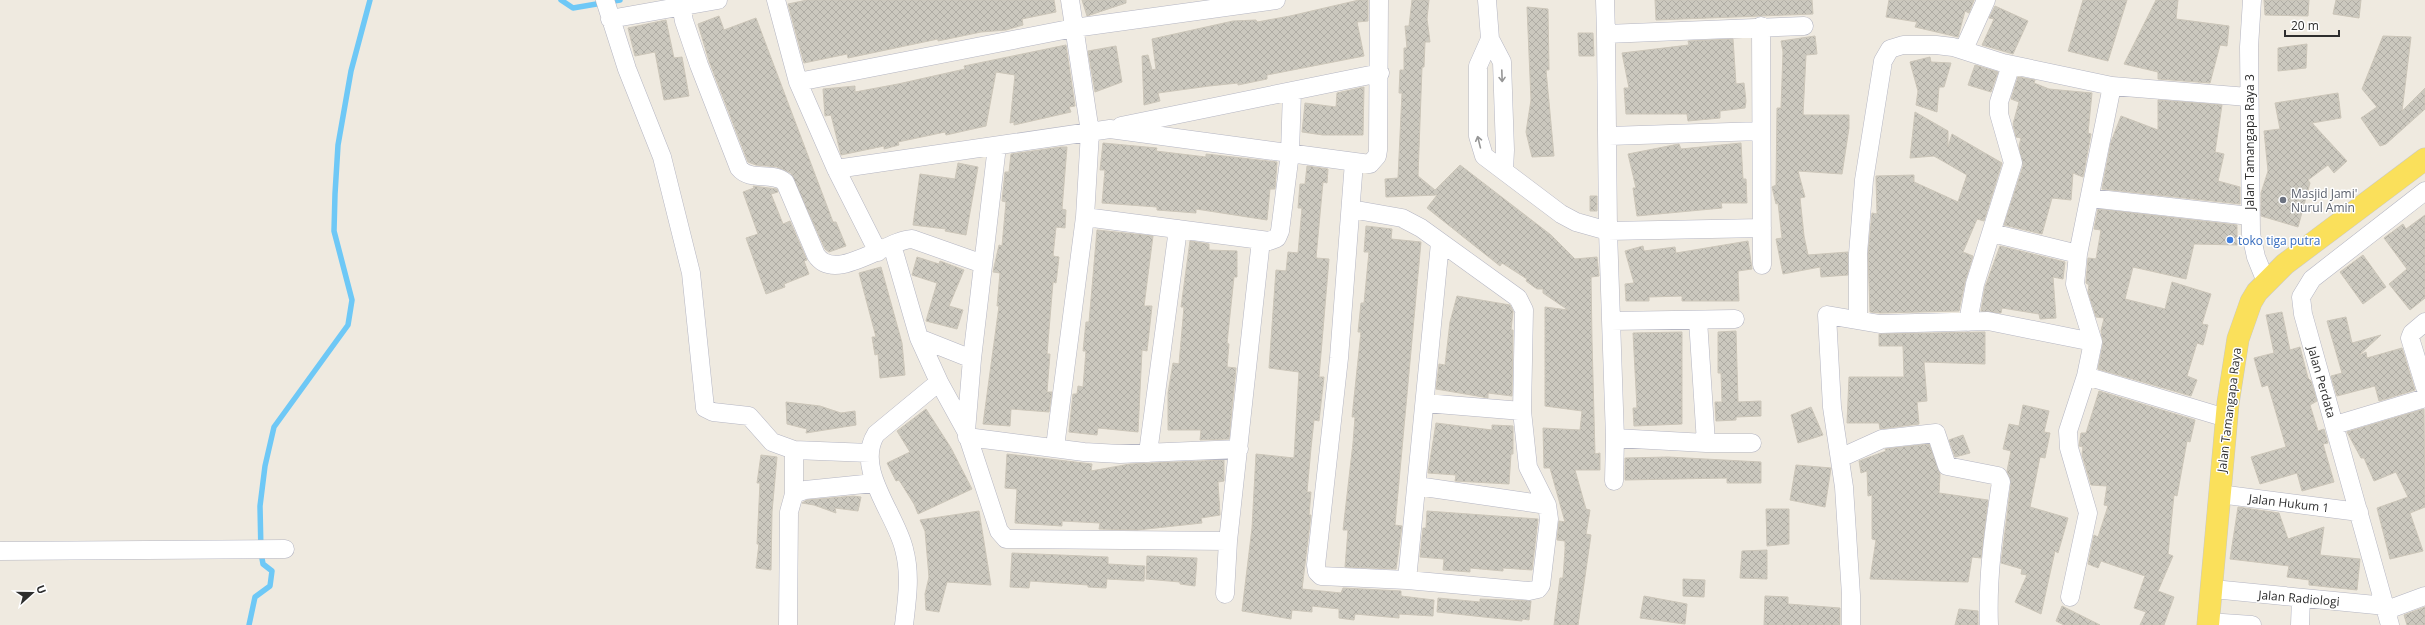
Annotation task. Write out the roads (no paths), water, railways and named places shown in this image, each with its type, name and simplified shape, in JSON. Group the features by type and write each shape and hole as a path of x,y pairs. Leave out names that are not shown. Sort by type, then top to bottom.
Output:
{"main road":[{"name":"Jalan Tamangapa Raya","path":"2208,623 2213,589 2226,418 2238,339 2251,302 2257,292 2285,264 2425,159"}],"street":[{"path":"605,0 627,69 662,157 689,265 705,408 713,412 749,416 772,442 794,450 870,453"},
{"path":"610,19 680,3 718,0"},
{"path":"776,0 798,82 836,169 885,249 919,338 939,382 967,434 995,523 1006,539 1228,541"},
{"path":"1055,447 1085,217 1090,132 1070,0"},
{"path":"798,82 1074,28 1276,0"},
{"path":"1110,129 1370,164 1376,156 1378,150 1380,73 1379,0"},
{"path":"1487,0 1490,40 1502,62 1504,170"},
{"path":"1605,0 1609,136 1608,231 1615,438 1614,481"},
{"path":"1964,50 1986,0"},
{"name":"Jalan Tamangapa Raya 3","path":"2252,0 2248,97 2250,216 2254,250 2266,282"},
{"path":"680,3 699,65 742,171 746,174 777,177 785,182 816,256 822,263 832,266 842,264 885,249 905,239 918,240 983,264"},
{"path":"1606,34 1761,26 1804,26"},
{"path":"1761,26 1762,265"},
{"path":"1490,40 1478,66 1478,136 1484,156 1561,214 1576,222 1608,231 1762,228"},
{"path":"1858,319 1858,254 1864,180 1886,54 1894,46 1936,44 1964,50 2011,65 2112,86 2248,97"},
{"path":"1968,322 1975,284 2013,163 1999,114 1999,102 2011,65"},
{"path":"836,169 996,146 1042,137 1110,129 1380,73"},
{"path":"2070,598 2088,514 2069,448 2068,431 2086,376 2093,342 2075,288 2078,254 2112,86"},
{"path":"1085,217 1272,241 1279,235 1290,153 1292,91"},
{"path":"1609,136 1761,130"},
{"path":"967,434 972,359 996,146"},
{"path":"1351,209 1402,218 1421,228 1440,244 1522,302 1524,310 1522,411 1528,467 1547,504 1549,519 1541,585 1538,589 1529,591 1407,580 1321,576 1316,568 1339,358 1354,162"},
{"name":"Jalan Perdata","path":"2388,613 2303,314 2301,297 2312,279 2425,191"},
{"path":"2090,198 2250,216"},
{"path":"1148,453 1178,229"},
{"path":"1992,233 2078,254"},
{"path":"1225,594 1228,541 1261,240"},
{"path":"1407,580 1440,244"},
{"path":"1851,625 1849,556 1840,458 1832,407 1826,316 1830,314 1880,324 1988,321 2093,342"},
{"path":"1611,321 1735,319"},
{"path":"1698,320 1706,443"},
{"path":"2425,322 2412,333 2410,338 2425,388"},
{"path":"919,338 972,359"},
{"path":"2086,376 2226,418"},
{"path":"904,625 908,591 905,550 895,522 874,483 870,453 871,443 876,434 939,382"},
{"path":"2334,425 2425,398"},
{"path":"1425,403 1522,411"},
{"path":"1840,458 1882,439 1936,433 1947,466 1998,476 2001,482 1992,541 1988,593 1989,625"},
{"path":"967,434 1084,452 1148,453 1239,448"},
{"path":"1615,438 1706,443 1752,443"},
{"path":"788,625 789,512 794,494 794,450"},
{"path":"794,494 805,490 874,483"},
{"path":"1417,486 1547,504"},
{"name":"Jalan Hukum 1","path":"2220,494 2359,512"},
{"path":"0,551 285,549"},
{"name":"Jalan Radiologi","path":"2213,589 2302,598 2388,613"},
{"path":"2388,613 2425,596"},
{"path":"2300,625 2302,598"},
{"path":"2208,623 2252,625"}],"waterway":[{"path":"249,625 255,597 270,586 272,571 263,564 261,553 260,506 265,466 274,427 348,325 352,300 334,231 338,145 351,71 370,0"},
{"path":"561,0 573,8 620,0"}],"place":[{"name":"Masjid Jami' Nurul Amin","path":"2283,200"},
{"name":"toko tiga putra","path":"2230,240"}]}
